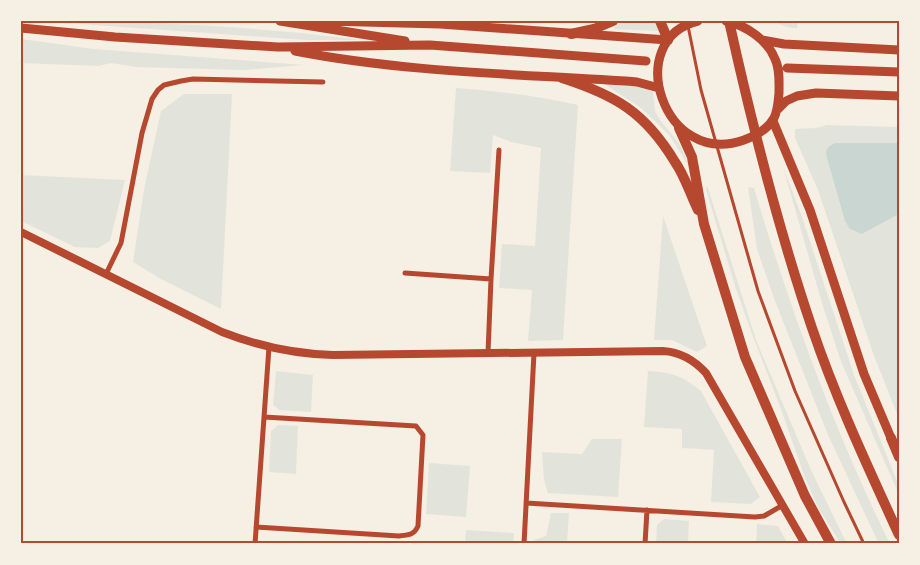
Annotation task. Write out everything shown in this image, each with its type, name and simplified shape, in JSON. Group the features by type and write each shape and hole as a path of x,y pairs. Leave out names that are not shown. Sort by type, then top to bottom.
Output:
{"highway":[{"path":"571,34 594,29 614,21"},
{"path":"660,21 668,40"},
{"path":"727,21 769,188 813,330 844,413 899,535"},
{"path":"562,78 594,88 631,110 650,127 676,163 704,224 746,357 805,496 831,544"},
{"path":"680,128 692,157 704,224"},
{"path":"891,438 899,457"}],"main road":[{"path":"280,21 430,45 646,61"},
{"path":"288,22 310,21"},
{"path":"326,21 440,24 668,40"},
{"path":"698,21 690,23 668,40 659,60 659,88 667,111 680,128 690,136 700,140 726,144 750,138 763,131 786,101 797,96 816,93 899,96"},
{"path":"727,21 743,27 760,39 776,59 778,71 778,109"},
{"path":"21,28 115,37 278,47 430,45"},
{"path":"760,39 784,44 899,50"},
{"path":"278,47 342,60 411,67 637,82 659,88"},
{"path":"787,68 899,72"},
{"path":"773,120 810,210 864,374 891,438"}],"street":[{"path":"106,274 121,243 142,133 152,99 158,90 164,85 173,82 193,80 323,82"},
{"path":"488,353 499,150"},
{"path":"21,232 216,330 269,347 296,352 333,355 663,351 683,355 698,364 706,373 805,544"},
{"path":"405,273 491,279"},
{"path":"255,544 269,347"},
{"path":"524,544 534,353"},
{"path":"256,527 409,536 416,531 418,526 423,435 416,426 264,417"},
{"path":"891,438 899,445"},
{"path":"526,503 755,517 764,516 782,506"},
{"path":"645,544 647,510"}],"lane":[{"path":"687,21 701,90 752,273 795,391 864,544"}],"shaded area":[{"path":"38,21 200,25 281,31 361,40 306,40"},
{"path":"622,21 655,21 659,30 613,29"},
{"path":"776,21 798,21 797,28 786,27"},
{"path":"21,39 94,49 304,65 244,70 135,67 111,63 99,66 21,63"},
{"path":"603,83 641,86 653,92 655,111 681,146 691,170 670,136 658,124 641,108"},
{"path":"456,88 517,94 578,105 563,340 528,341 532,290 499,288 502,244 535,246 541,148 511,142 493,135 490,173 450,171"},
{"path":"184,94 232,94 221,309 159,278 133,262 144,189 161,111"},
{"path":"827,125 899,127 899,143 835,143 826,155 845,220 850,229 862,234 899,214 899,419 873,353 818,190 795,138 795,129 816,128"},
{"path":"835,143 899,143 899,214 862,234 850,229 845,221 826,155 828,148"},
{"path":"783,167 801,214 854,375 899,486 899,495 840,359"},
{"path":"21,175 125,180 110,241 98,248 75,247 21,221"},
{"path":"707,185 756,340 811,470 847,544 841,544 819,509 805,478 736,289 706,190"},
{"path":"748,187 754,188 814,369 850,457 890,544 879,544 828,435 775,301 757,249"},
{"path":"663,216 707,346 697,352 672,340 654,340"},
{"path":"276,371 313,375 311,412 279,410 273,405"},
{"path":"648,371 663,372 676,376 701,391 760,497 751,504 711,502 714,450 682,448 682,429 644,427"},
{"path":"278,425 298,426 296,474 269,472 271,431"},
{"path":"592,439 622,439 618,497 548,493 544,480 542,452 582,454"},
{"path":"429,463 470,466 466,517 426,514"},
{"path":"551,513 569,513 567,544 534,544 534,540 546,536"},
{"path":"664,519 689,521 688,544 656,544 657,525"},
{"path":"757,524 778,526 788,544 756,544"},
{"path":"466,530 514,533 513,544 465,544"}]}
